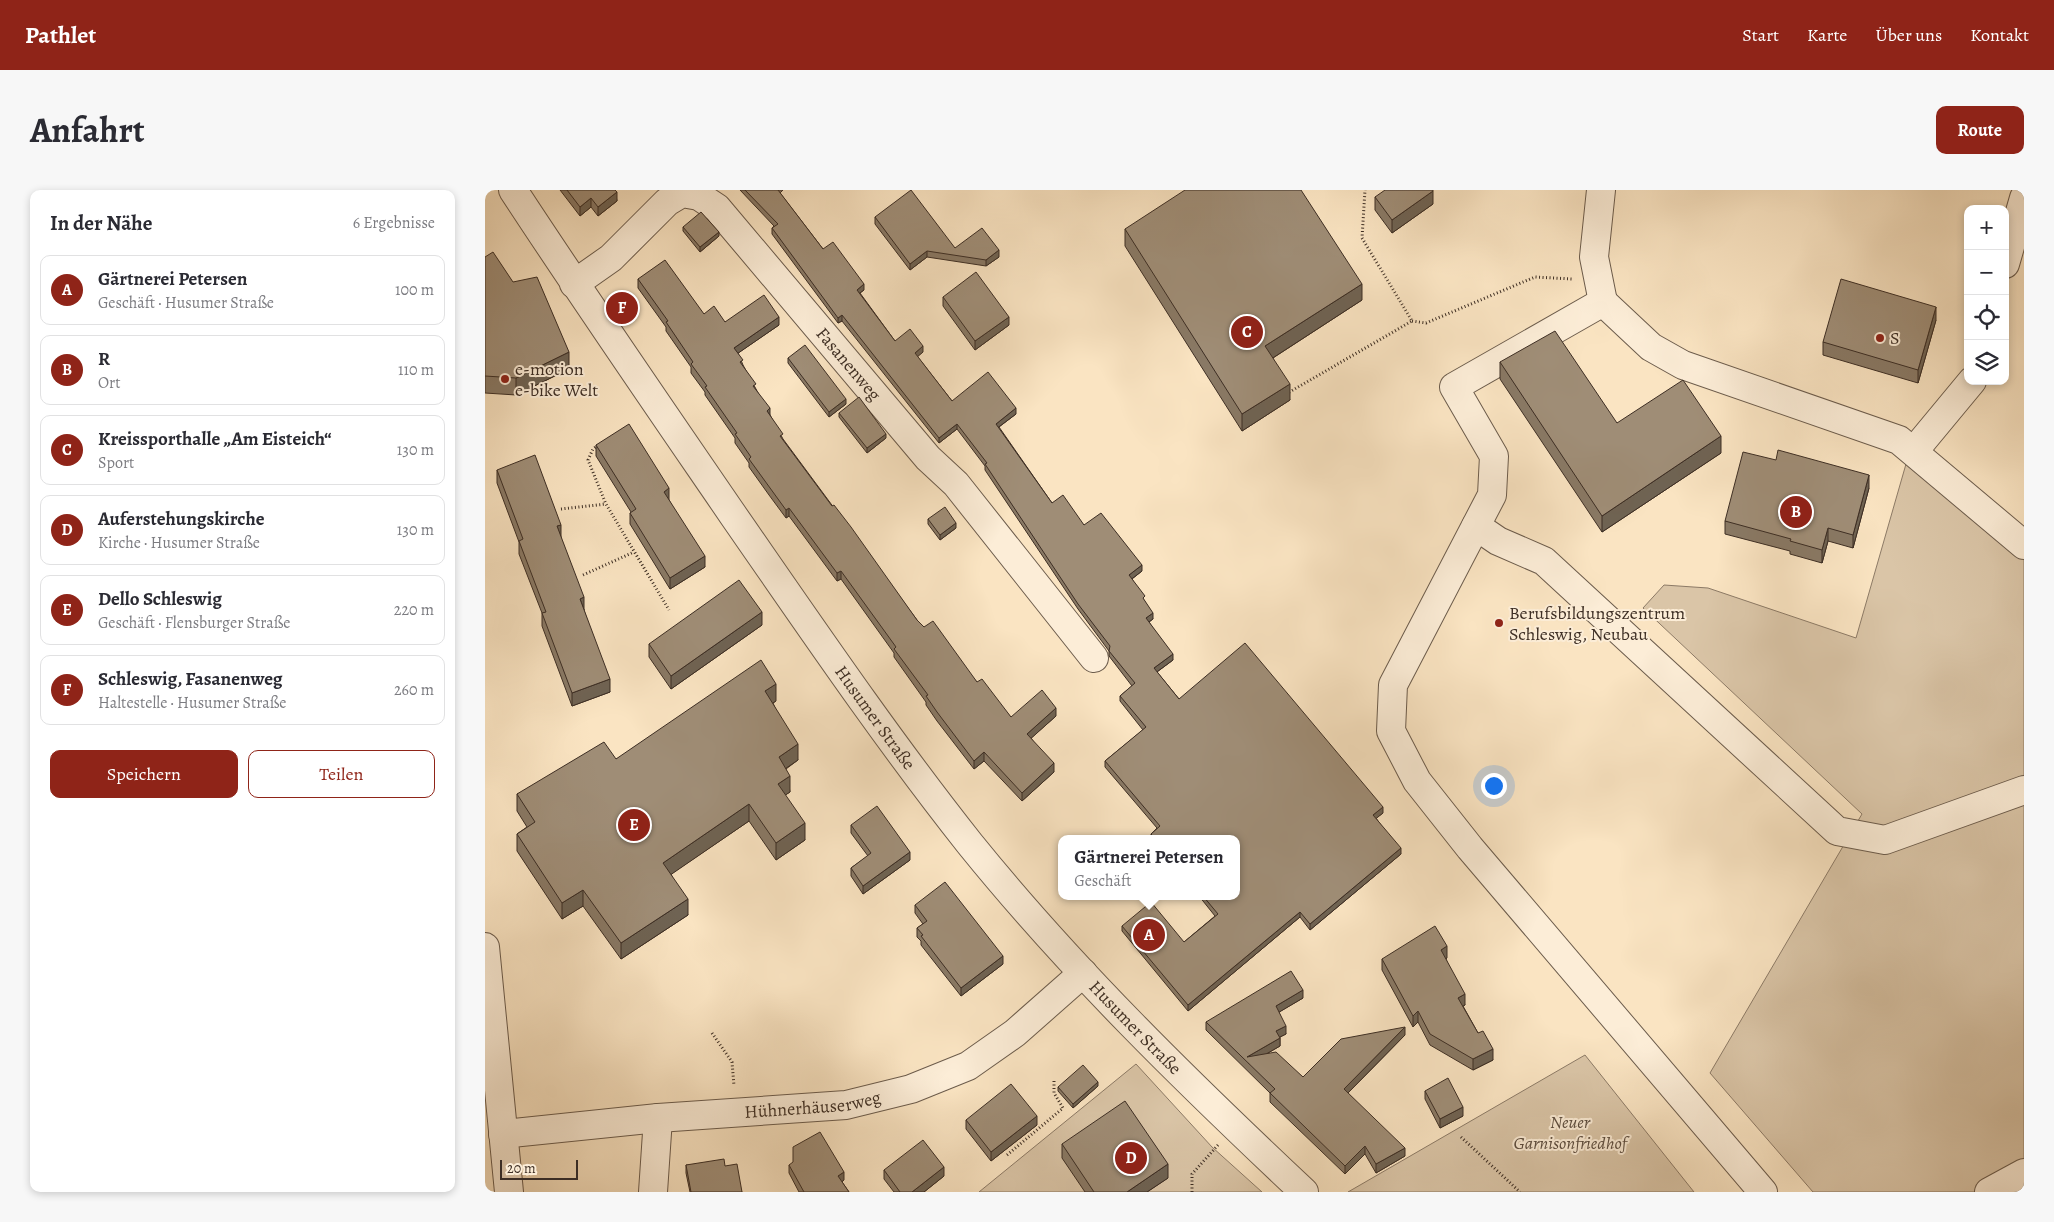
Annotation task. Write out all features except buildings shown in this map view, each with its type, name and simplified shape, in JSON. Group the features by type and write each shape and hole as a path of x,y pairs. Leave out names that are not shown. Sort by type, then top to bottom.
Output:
{"street":[{"name":"Husumer Straße","path":"513,190 574,284 859,696 971,844 1083,973 1235,1127 1304,1192"},
{"path":"1601,190 1594,257 1603,302 1651,347 1683,365 1907,445 2024,545"},
{"name":"Fasanenweg","path":"574,284 611,258 667,202 682,193 699,196 717,208 928,458 957,484 1094,658"},
{"path":"2009,250 2024,198"},
{"path":"1603,302 1454,387 1494,456 1492,496 1393,685 1391,731 1417,782 1470,848 1763,1192"},
{"path":"1907,445 1968,385"},
{"path":"1476,526 1497,541 1544,561 1837,831 1885,840 2024,790"},
{"path":"485,947 509,1192"},
{"name":"Hühnerhäuserweg","path":"503,1134 658,1118 846,1106 911,1089 968,1066 1015,1034 1083,973"},
{"path":"653,1192 658,1118"},
{"path":"1989,1192 2024,1173"}],"path":[{"path":"1365,190 1362,238 1412,321"},
{"path":"1286,394 1412,321 1427,323 1535,277 1581,280 1603,302"},
{"path":"601,444 593,448 588,460 606,504 669,610"},
{"path":"561,509 606,504"},
{"path":"583,575 634,552"},
{"path":"712,1033 732,1062 734,1086"},
{"path":"1007,1155 1063,1108 1054,1093 1054,1081"},
{"path":"1192,1192 1192,1174 1235,1127"},
{"path":"1461,1137 1520,1192"}],"green space":[{"path":"1906,464 2024,557 2024,1192 1813,1192 1710,1073 1862,814 1643,608 1664,585 1708,588 1856,638"},
{"name":"Neuer Garnisonfriedhof","path":"1585,1055 1694,1192 1348,1192"},
{"path":"1136,1064 1212,1147 1262,1192 979,1192"}],"place":[{"name":"Schleswig, Fasanenweg","path":"622,308"},
{"name":"Kreissporthalle „Am Eisteich“","path":"1247,332"},
{"name":"S","path":"1880,338"},
{"name":"e-motion e-bike Welt","path":"505,379"},
{"name":"R","path":"1796,512"},
{"name":"Berufsbildungszentrum Schleswig, Neubau","path":"1499,623"},
{"name":"Dello Schleswig","path":"634,825"},
{"name":"Gärtnerei Petersen","path":"1149,935"},
{"name":"Auferstehungskirche","path":"1131,1158"}]}
